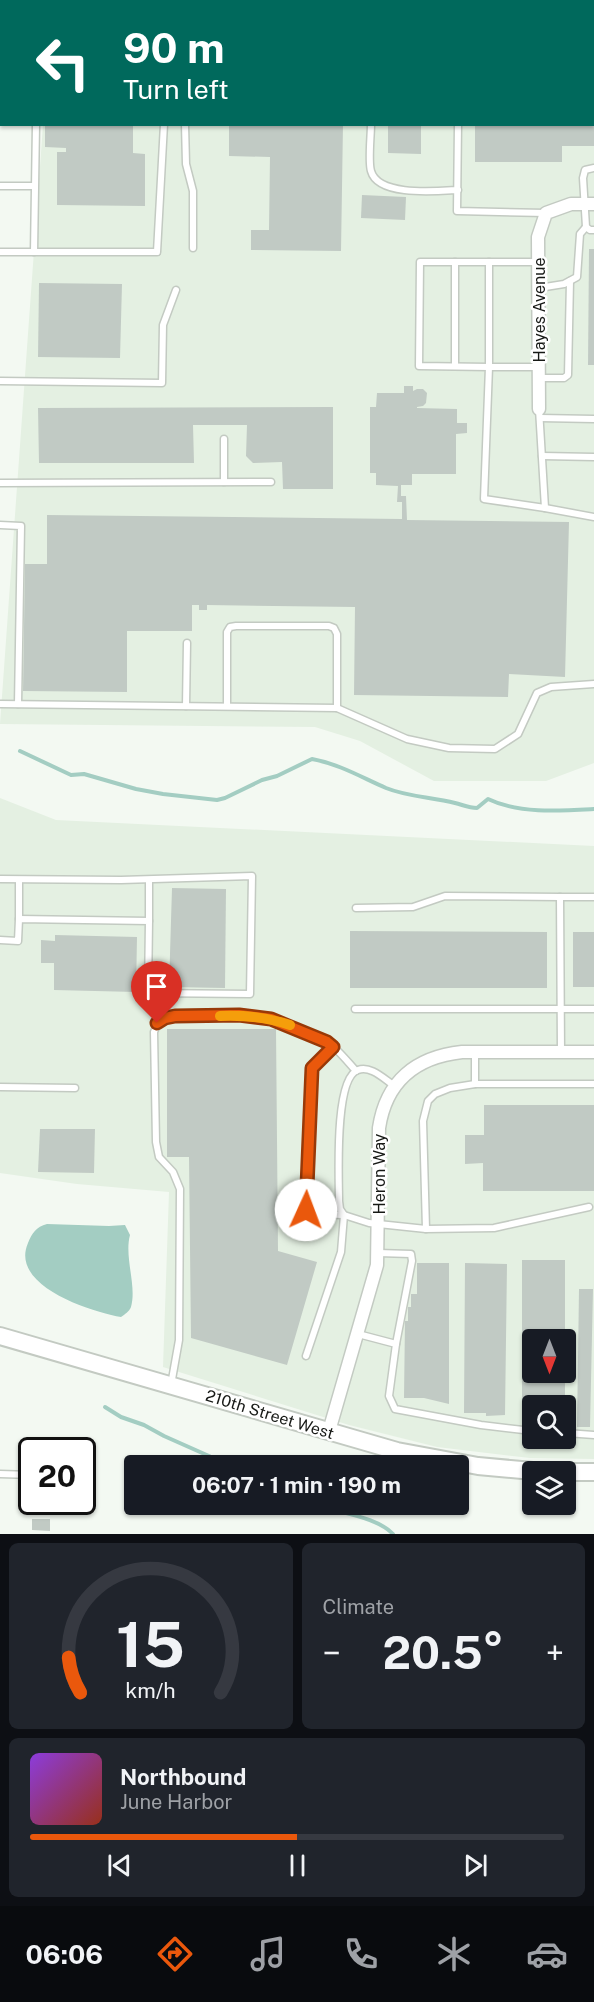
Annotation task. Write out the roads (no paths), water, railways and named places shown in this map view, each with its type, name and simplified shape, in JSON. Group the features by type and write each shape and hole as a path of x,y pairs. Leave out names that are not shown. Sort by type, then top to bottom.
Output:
{"street":[{"path":"546,213 571,204 589,204"},
{"name":"Hayes Avenue","path":"539,413 538,237 546,213"},
{"name":"Heron Way","path":"329,1431 375,1275 379,1224 379,1128 385,1104 395,1086 409,1071 430,1059 446,1054 594,1052"},
{"name":"210th Street West","path":"0,1336 420,1456 478,1466 522,1470"},
{"path":"576,1472 594,1472"}],"lane":[{"path":"34,252 36,126"},
{"path":"0,252 157,252 164,126"},
{"path":"185,126 186,164 193,191 193,248"},
{"path":"371,126 371,172 379,183 396,189 425,192 458,190"},
{"path":"458,126 457,211 546,213"},
{"path":"539,288 552,287 577,276 580,234 586,227 589,204 584,178 585,170 594,168"},
{"path":"0,186 34,186"},
{"path":"586,227 594,230"},
{"path":"538,262 420,262 419,366 489,367 564,378 568,375 570,281"},
{"path":"454,366 455,262"},
{"path":"489,262 489,367 484,499 594,516"},
{"path":"0,381 162,383 163,325 176,290"},
{"path":"545,508 539,413 594,419"},
{"path":"224,439 224,482"},
{"path":"542,456 594,457"},
{"path":"0,483 271,482"},
{"path":"0,525 21,526 18,704"},
{"path":"227,706 227,632 230,627 329,626 334,628 337,634 337,708"},
{"path":"186,706 187,643"},
{"path":"0,704 337,708 407,739 449,748 495,749 518,734 537,693 551,687 594,684"},
{"path":"0,879 252,876 250,994 148,993 149,879"},
{"path":"0,940 18,941 19,880"},
{"path":"356,908 413,907 445,896 594,897"},
{"path":"560,897 561,1052"},
{"path":"19,919 149,921"},
{"path":"355,1009 594,1009"},
{"path":"171,1385 179,1340 180,1189 173,1172 159,1157 156,1142 154,1032 157,1023 175,1016 239,1015 271,1019 327,1042 356,1071"},
{"path":"333,1047 312,1068 306,1210 313,1214 344,1215 360,1221 426,1229 495,1228 589,1207"},
{"path":"475,1052 475,1084"},
{"path":"306,1356 341,1252 344,1215 339,1201 340,1113 343,1093 351,1075 356,1071 371,1070 395,1086"},
{"path":"426,1229 423,1121 428,1101 435,1094 450,1088 475,1084 594,1084"},
{"path":"0,1087 75,1089"},
{"path":"378,1253 411,1254 412,1261 396,1344 389,1396 395,1409 481,1425 522,1430"},
{"path":"358,1334 396,1344"},
{"path":"576,1433 594,1434"},
{"path":"0,1473 18,1474"}],"water":[{"path":"47,1224 125,1225 130,1235 128,1253 133,1290 131,1307 127,1313 121,1317 74,1303 41,1284 30,1272 25,1258 28,1243 35,1231"}],"waterway":[{"path":"20,751 71,775 84,774 163,794 217,800 312,759 341,767 394,791 471,807 477,808 488,799 526,809 554,811 594,809"},
{"path":"105,1407 121,1417 144,1425 207,1455"},
{"path":"352,1515 377,1523 393,1534"}]}
